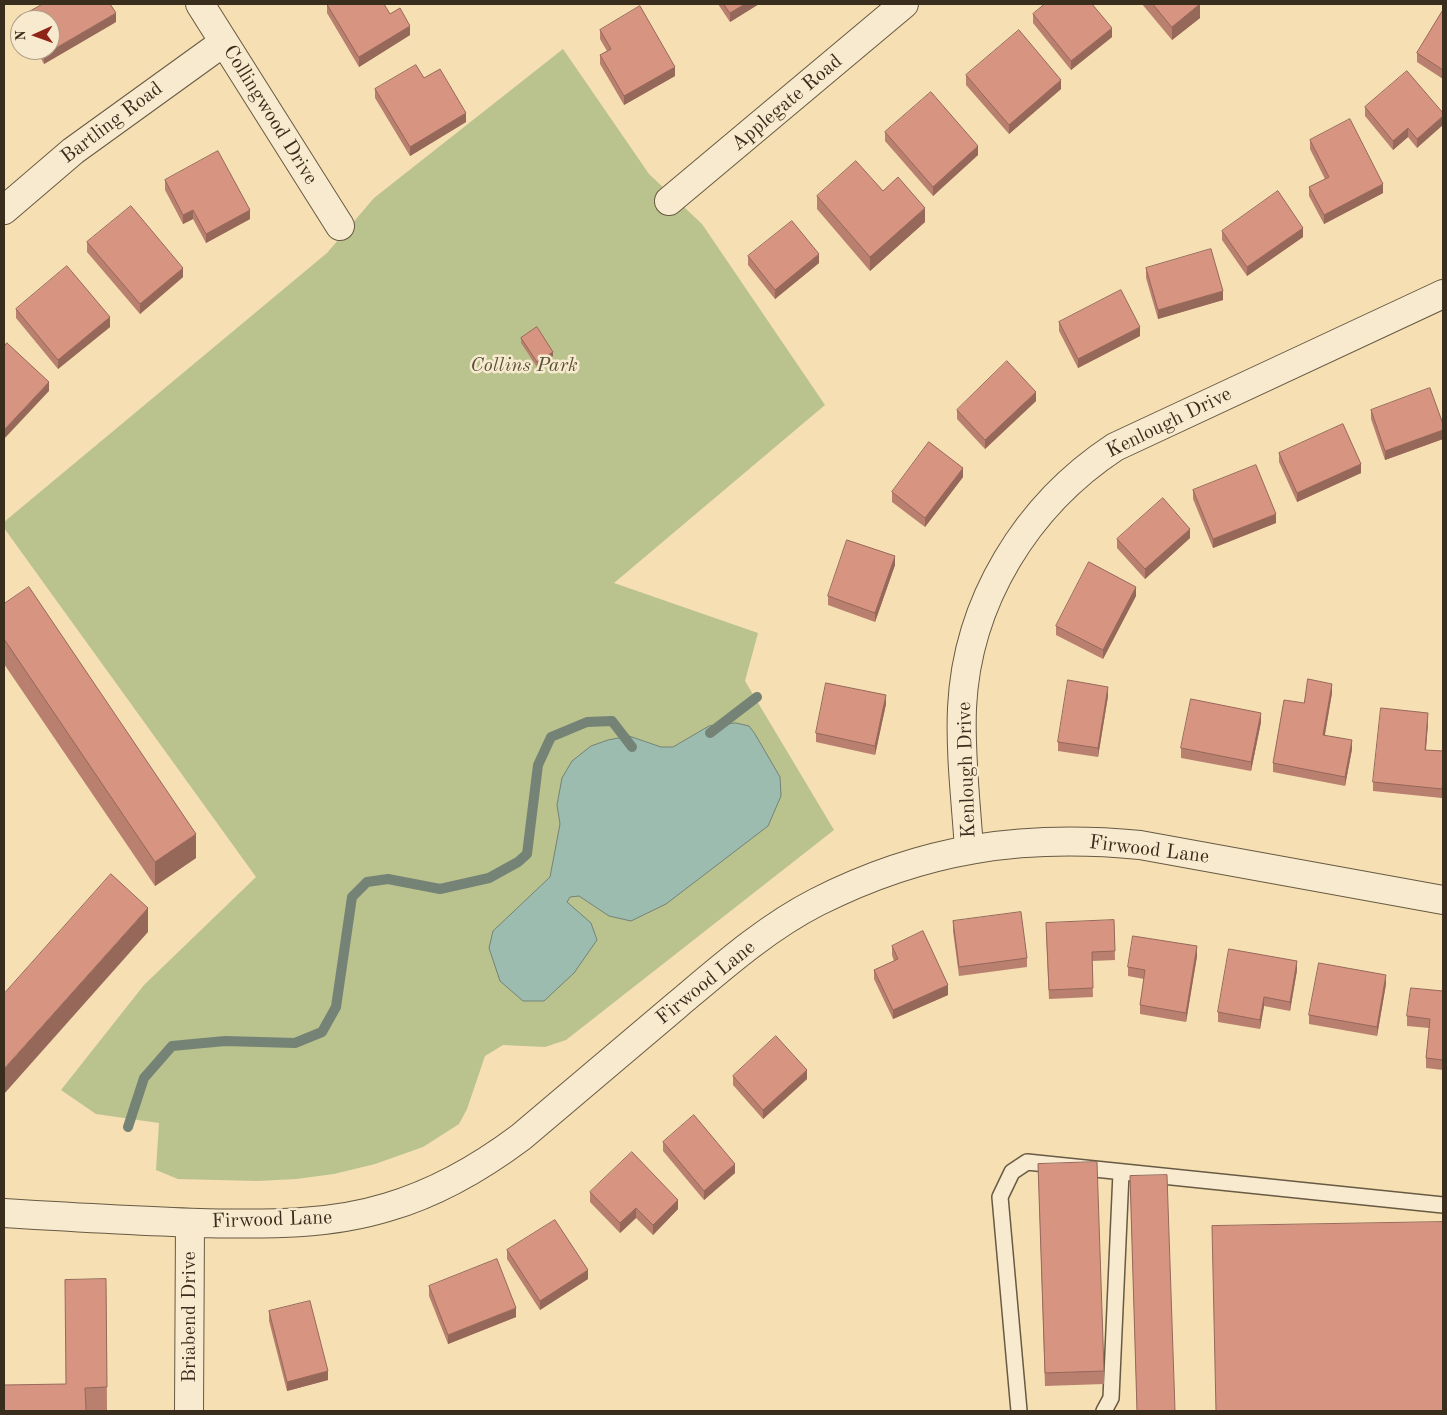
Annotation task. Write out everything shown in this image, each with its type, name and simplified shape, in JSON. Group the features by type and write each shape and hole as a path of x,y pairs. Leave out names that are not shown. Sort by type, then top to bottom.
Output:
{"street":[{"name":"Collingwood Drive","path":"200,4 340,226"},
{"name":"Applegate Road","path":"669,201 887,9"},
{"name":"Bartling Road","path":"4,210 73,151 224,42"},
{"name":"Kenlough Drive","path":"969,849 962,716 970,652 987,599 1016,542 1033,520 1071,480 1116,447 1140,434 1443,294"},
{"name":"Firwood Lane","path":"4,1213 272,1224 330,1220 388,1207 444,1185 497,1155 521,1137 729,962 786,921 817,902 883,873 917,861 969,849 1031,841 1131,844 1443,900"},
{"name":"Briabend Drive","path":"189,1411 190,1222"}],"lane":[{"path":"1019,1411 1000,1197 1012,1172 1027,1162 1443,1205"},
{"path":"1104,1411 1111,1398 1121,1173"}],"green space":[{"name":"Collins Park","path":"563,49 649,174 702,224 825,405 614,583 758,633 745,681 834,830 566,1040 545,1047 503,1045 485,1056 467,1109 459,1124 423,1147 375,1164 334,1174 296,1179 257,1181 178,1179 156,1170 159,1123 96,1114 61,1090 144,985 256,877 4,528 4,522 327,253 374,198"}],"shaded area":[{"path":"736,723 749,726 780,777 781,796 768,826 666,904 631,921 609,916 579,896 570,897 567,902 591,923 597,940 574,973 544,1001 523,1001 500,981 489,948 493,931 550,877 560,824 557,805 562,778 572,761 591,746 608,740 629,736 661,747 673,747 709,726"}],"building":[{"path":"43,4 110,4 116,13 60,46 60,10 32,10"},
{"path":"327,4 384,4 390,14 400,8 410,26 359,57"},
{"path":"724,4 745,4 730,13"},
{"path":"1045,4 1092,4 1112,28 1071,61 1033,14"},
{"path":"1153,4 1200,4 1172,27"},
{"path":"640,6 675,67 624,96 600,55 611,49 600,30"},
{"path":"1443,10 1443,70 1417,53"},
{"path":"1019,30 1061,80 1009,125 966,75"},
{"path":"416,65 424,78 440,69 466,113 410,147 375,89"},
{"path":"1407,71 1443,113 1443,116 1417,139 1408,128 1393,141 1365,107"},
{"path":"931,92 978,146 933,187 885,132"},
{"path":"1350,119 1383,184 1324,215 1309,187 1329,177 1310,140"},
{"path":"218,151 250,210 206,234 193,210 183,215 165,180"},
{"path":"856,161 883,191 898,177 925,208 870,257 817,196"},
{"path":"1278,191 1303,228 1247,267 1222,231"},
{"path":"131,206 183,268 140,304 87,242"},
{"path":"792,221 819,254 775,290 748,256"},
{"path":"1211,249 1223,291 1158,310 1146,268"},
{"path":"67,266 110,317 58,360 16,309"},
{"path":"1121,290 1140,327 1078,359 1059,322"},
{"path":"537,327 553,352 537,362 521,338"},
{"path":"7,343 49,382 4,430 4,347"},
{"path":"1007,361 1036,392 985,440 957,410"},
{"path":"1430,388 1443,424 1443,430 1385,451 1371,410"},
{"path":"1343,424 1361,464 1297,493 1279,453"},
{"path":"929,442 963,468 925,518 892,492"},
{"path":"1256,465 1276,514 1213,539 1193,490"},
{"path":"1163,498 1190,529 1145,569 1117,539"},
{"path":"847,540 895,556 875,613 828,596"},
{"path":"1089,562 1136,587 1103,650 1056,626"},
{"path":"29,587 196,834 155,862 4,639 4,604"},
{"path":"1308,679 1332,684 1323,735 1352,740 1345,777 1273,763 1284,700 1304,703"},
{"path":"1068,680 1108,687 1098,748 1058,742"},
{"path":"826,683 886,695 875,746 816,733"},
{"path":"1191,699 1261,713 1251,762 1181,748"},
{"path":"1381,708 1428,713 1425,750 1443,751 1442,789 1373,782"},
{"path":"111,874 148,908 4,1069 4,994"},
{"path":"1021,912 1027,958 959,967 953,921"},
{"path":"1114,920 1115,951 1092,952 1093,988 1049,990 1046,923"},
{"path":"923,931 948,985 893,1010 874,970 898,959 892,946"},
{"path":"1133,936 1197,946 1186,1013 1140,1005 1145,970 1128,967"},
{"path":"1229,949 1297,961 1290,1002 1264,997 1260,1020 1218,1012"},
{"path":"1319,963 1386,975 1377,1027 1309,1015"},
{"path":"1411,988 1443,991 1443,1060 1426,1058 1430,1019 1407,1016"},
{"path":"776,1036 807,1070 763,1110 733,1076"},
{"path":"694,1115 735,1164 704,1191 663,1142"},
{"path":"632,1152 678,1200 653,1225 636,1208 620,1223 590,1192"},
{"path":"1097,1162 1104,1371 1045,1373 1038,1164"},
{"path":"1167,1175 1175,1411 1137,1411 1130,1176"},
{"path":"555,1220 588,1270 540,1301 507,1250"},
{"path":"1443,1222 1443,1411 1216,1411 1212,1226"},
{"path":"497,1259 516,1308 448,1335 429,1286"},
{"path":"106,1279 107,1387 85,1388 86,1411 4,1411 4,1385 66,1384 65,1280"},
{"path":"310,1301 328,1371 287,1382 269,1311"}],"waterway":[{"path":"710,733 757,697"},
{"path":"128,1127 144,1078 172,1046 225,1041 295,1043 322,1032 336,1007 352,897 367,882 388,879 440,889 489,878 518,862 527,854 538,765 551,737 587,722 612,721 632,747"}]}
